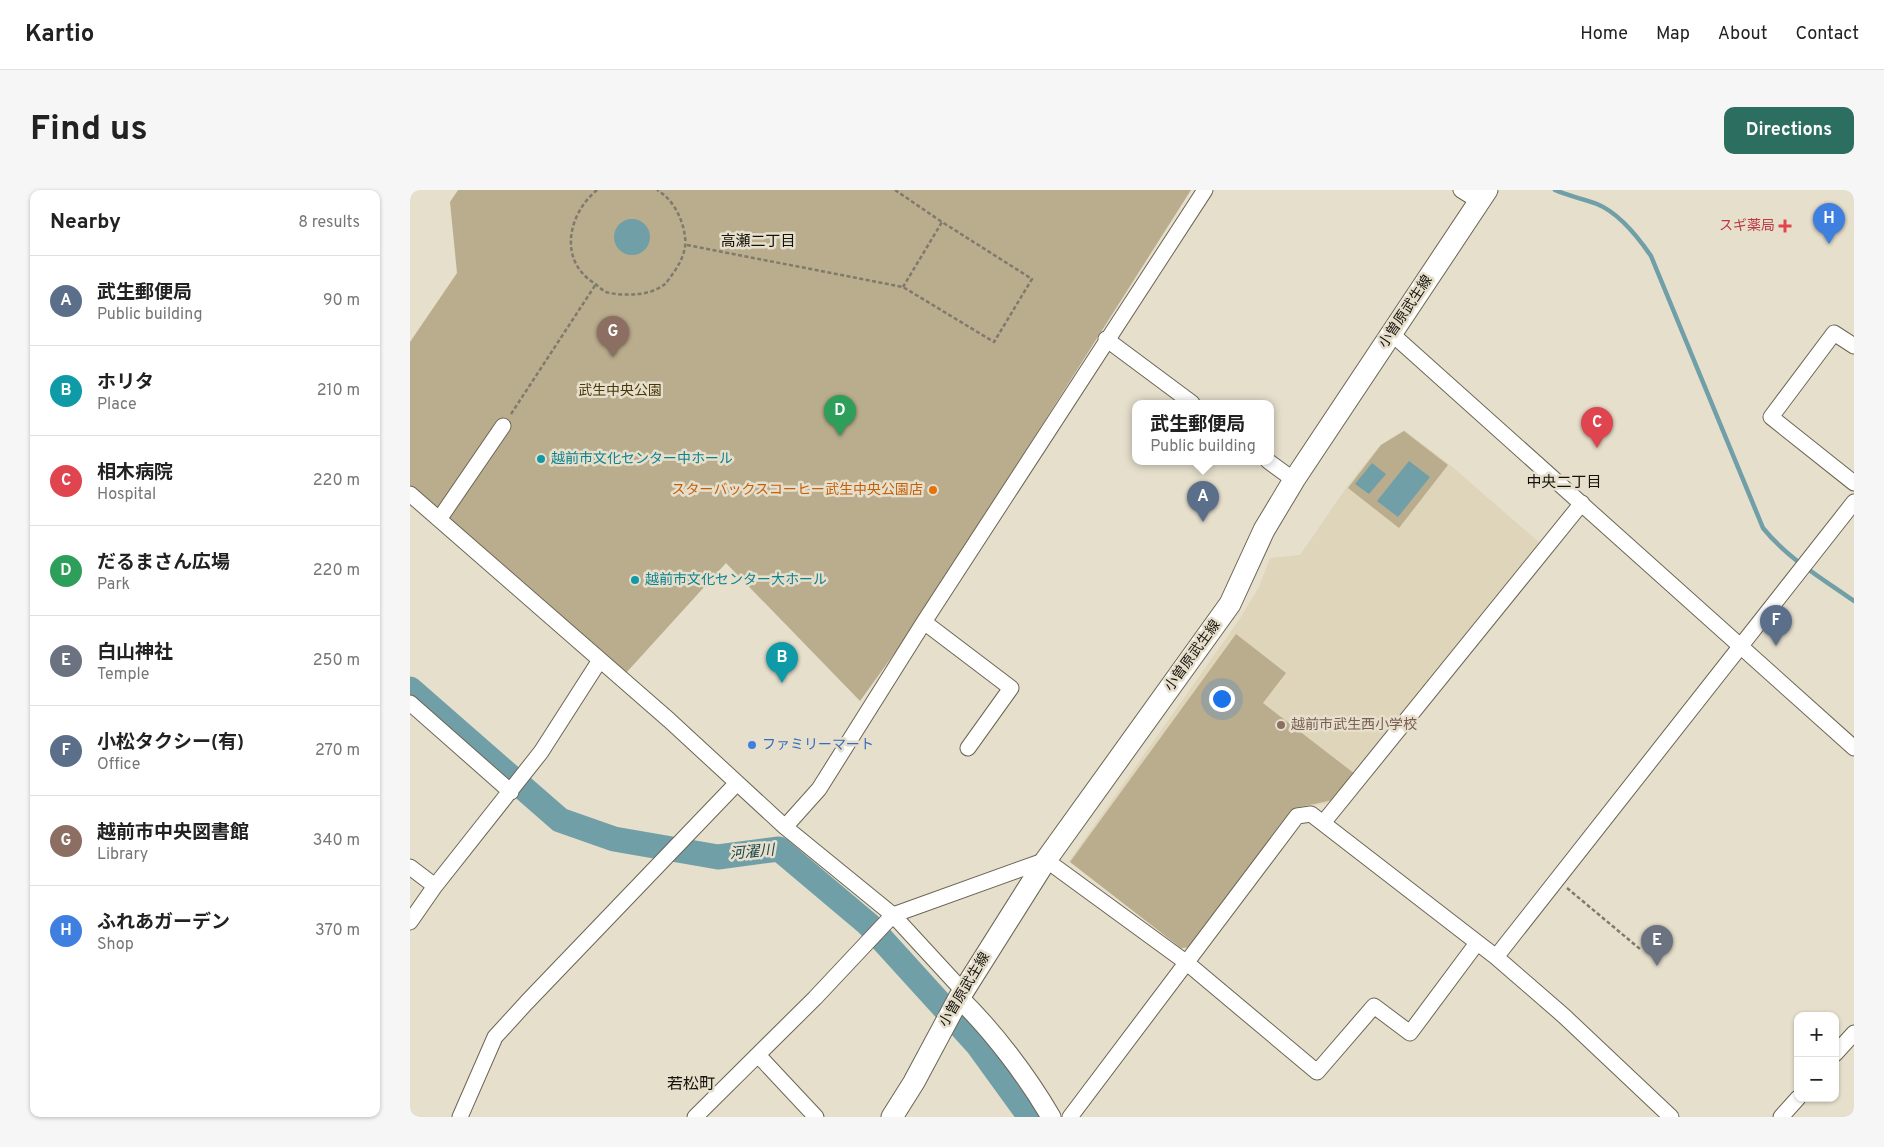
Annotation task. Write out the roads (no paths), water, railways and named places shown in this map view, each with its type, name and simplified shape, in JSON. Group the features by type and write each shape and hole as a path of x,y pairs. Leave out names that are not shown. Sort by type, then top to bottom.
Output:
{"main road":[{"name":"小曽原武生線","path":"892,1117 914,1082 957,1002 1046,860 1230,604 1264,530 1294,480 1483,196"}],"street":[{"path":"785,827 819,789 1106,339 1205,190"},
{"path":"1461,190 1483,196"},
{"path":"1854,346 1834,333 1771,417 1854,483"},
{"path":"1392,334 1854,748"},
{"path":"1106,339 1188,400"},
{"path":"440,518 503,426"},
{"path":"1273,465 1294,480"},
{"path":"410,494 440,518 600,660 785,827 893,915 957,1002 975,1015 1030,1083 1051,1117"},
{"path":"1496,957 1854,502"},
{"path":"1323,823 1582,503"},
{"path":"924,622 1011,688 968,748"},
{"path":"410,922 435,886 541,752 600,660"},
{"path":"410,703 511,792"},
{"path":"460,1117 495,1037 737,783"},
{"path":"1070,1117 1298,816 1311,814 1496,957 1564,1016 1671,1117"},
{"path":"695,1117 758,1055 893,915 1046,860 1187,964 1317,1072 1374,1006 1410,1033 1478,943"},
{"path":"410,867 435,886"},
{"path":"1839,1050 1854,1033"},
{"path":"758,1055 816,1117"},
{"path":"1781,1117 1794,1102"}],"water":[{"path":"632,219 639,220 645,224 649,230 649,244 645,250 639,254 632,255 625,254 619,250 615,244 614,237 615,230 619,224 625,220"},
{"path":"1409,461 1430,477 1398,517 1377,501"},
{"path":"1372,463 1386,474 1369,494 1355,484"}],"waterway":[{"path":"1555,190 1597,204 1613,213 1627,226 1646,249 1651,256 1763,528 1794,558 1854,601"},
{"name":"河濯川","path":"410,689 560,820 614,839 718,857 779,849 868,924 977,1044 1030,1117"}],"place":[{"name":"スギ薬局","path":"1785,226"},
{"name":"ふれあガーデン","path":"1829,244"},
{"name":"越前市中央図書館","path":"613,357"},
{"name":"だるまさん広場","path":"840,436"},
{"name":"相木病院","path":"1597,448"},
{"name":"越前市文化センター中ホール","path":"541,459"},
{"name":"スターバックスコーヒー武生中央公園店","path":"933,490"},
{"name":"武生郵便局","path":"1203,522"},
{"name":"越前市文化センター大ホール","path":"635,580"},
{"name":"小松タクシー(有)","path":"1776,646"},
{"name":"ホリタ","path":"782,683"},
{"name":"越前市武生西小学校","path":"1281,725"},
{"name":"ファミリーマート","path":"752,745"},
{"name":"白山神社","path":"1657,966"}],"district":[{"name":"高瀬二丁目","path":"758,242"},
{"name":"中央二丁目","path":"1564,483"},
{"name":"若松町","path":"691,1085"}],"park label":[{"name":"武生中央公園","path":"620,391"}]}
